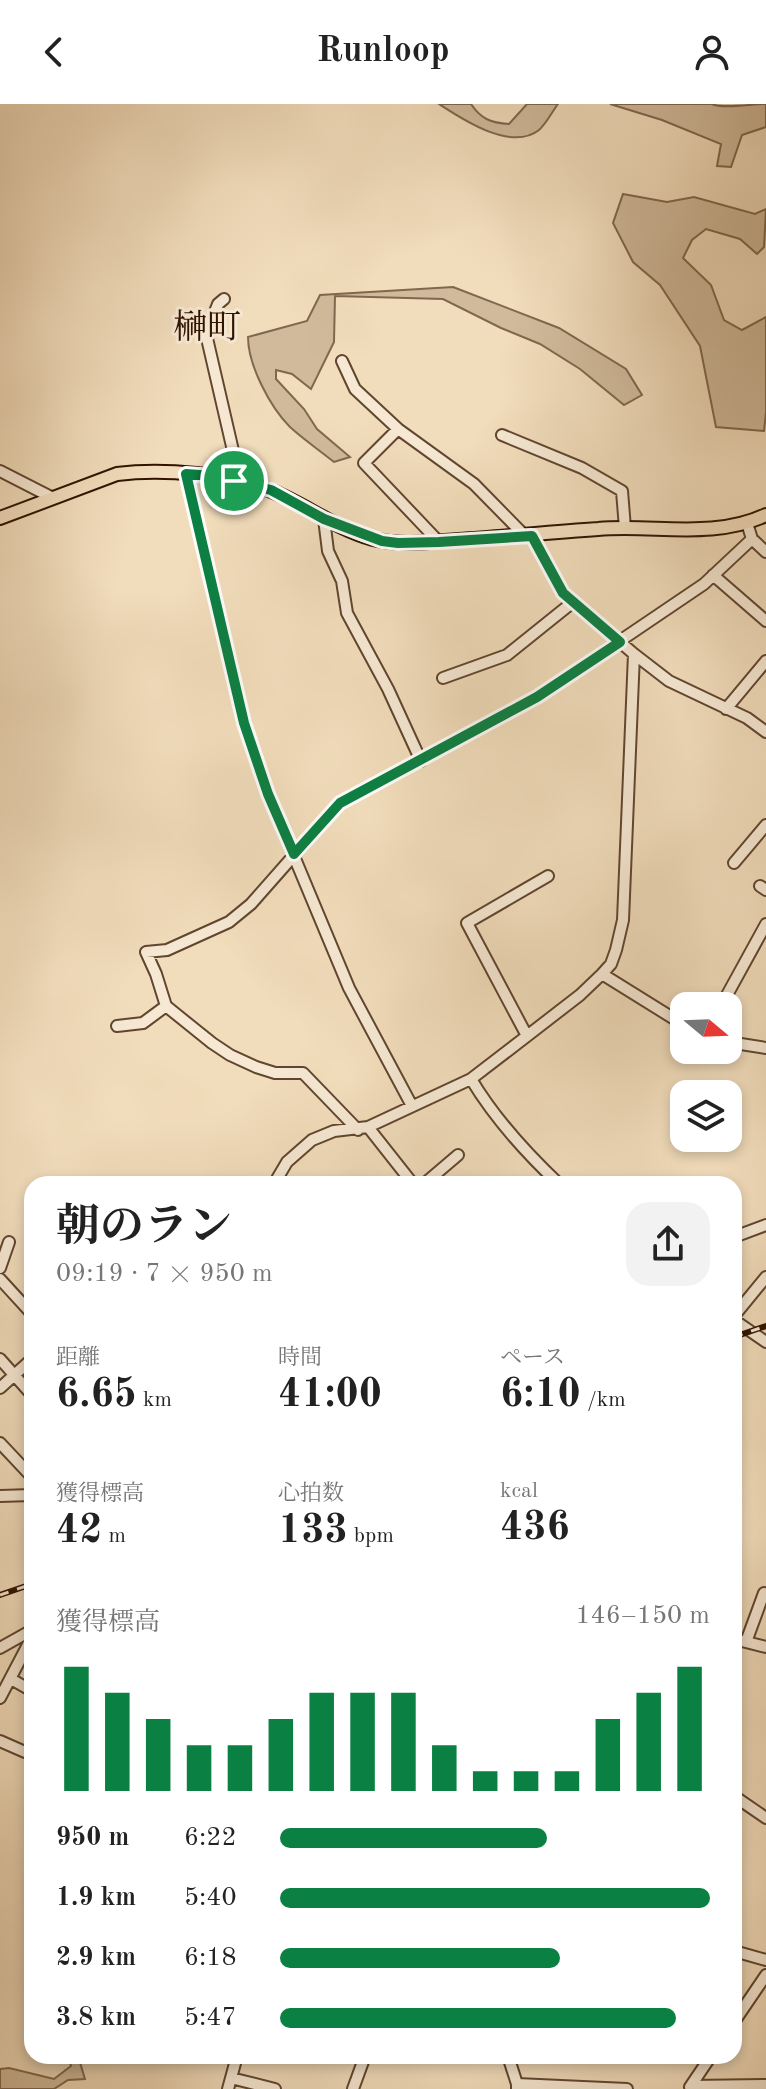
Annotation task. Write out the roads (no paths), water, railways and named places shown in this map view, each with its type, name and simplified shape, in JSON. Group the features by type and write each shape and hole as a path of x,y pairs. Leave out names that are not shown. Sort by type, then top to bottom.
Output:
{"main road":[{"path":"0,518 117,474 135,471 186,474 271,490 324,519 382,541 398,543 625,528 705,531 747,523 766,515"}],"street":[{"path":"224,299 214,311 206,334 237,468 234,481"},
{"path":"342,361 355,389 398,429 474,484 529,536 563,593 573,602 669,681 747,718 766,732"},
{"path":"398,429 364,463 439,542"},
{"path":"502,435 582,468 622,491 625,528"},
{"path":"0,471 51,497"},
{"path":"186,474 244,723 268,794 349,988 412,1106"},
{"path":"324,519 328,551 342,581 347,613 388,689 421,761"},
{"path":"747,523 752,539 766,552"},
{"path":"406,1176 363,1128 303,1073 275,1073 230,1055 166,1006 146,952 167,950 229,922 251,904 340,803 537,697 713,575 752,539"},
{"path":"713,575 766,621"},
{"path":"443,678 507,655 573,602"},
{"path":"279,1176 287,1162 312,1140 334,1131 363,1128 471,1079 580,995 602,974 616,950 623,920 634,654"},
{"path":"726,709 766,661"},
{"path":"734,863 766,825"},
{"path":"527,1036 467,923 548,876"},
{"path":"729,992 766,924"},
{"path":"602,974 670,1016"},
{"path":"117,1026 143,1023 166,1006"},
{"path":"742,1044 766,1048"},
{"path":"471,1079 505,1129 551,1176"},
{"path":"433,1176 458,1155"},
{"path":"742,1234 766,1225"},
{"path":"0,1268 9,1242"},
{"path":"742,1308 766,1277"},
{"path":"1,1281 24,1305"},
{"path":"742,1324 766,1342"},
{"path":"0,1359 24,1386"},
{"path":"0,1388 24,1366"},
{"path":"0,1443 24,1468"},
{"path":"0,1496 24,1495"},
{"path":"742,1633 764,1593"},
{"path":"0,1648 24,1634"},
{"path":"742,1641 766,1647"},
{"path":"0,1698 24,1653"},
{"path":"11,1679 24,1686"},
{"path":"0,1741 24,1752"},
{"path":"742,1802 766,1818"},
{"path":"742,1953 766,1960"},
{"path":"742,2010 766,1975"},
{"path":"353,2089 362,2064"},
{"path":"510,2064 517,2086 627,2089"},
{"path":"690,2087 706,2064"},
{"path":"230,2083 275,2089"},
{"path":"690,2087 766,2085"}],"railway":[{"path":"742,1334 766,1326"},
{"path":"0,1595 24,1587"}],"district":[{"name":"榊町","path":"207,326"}]}
